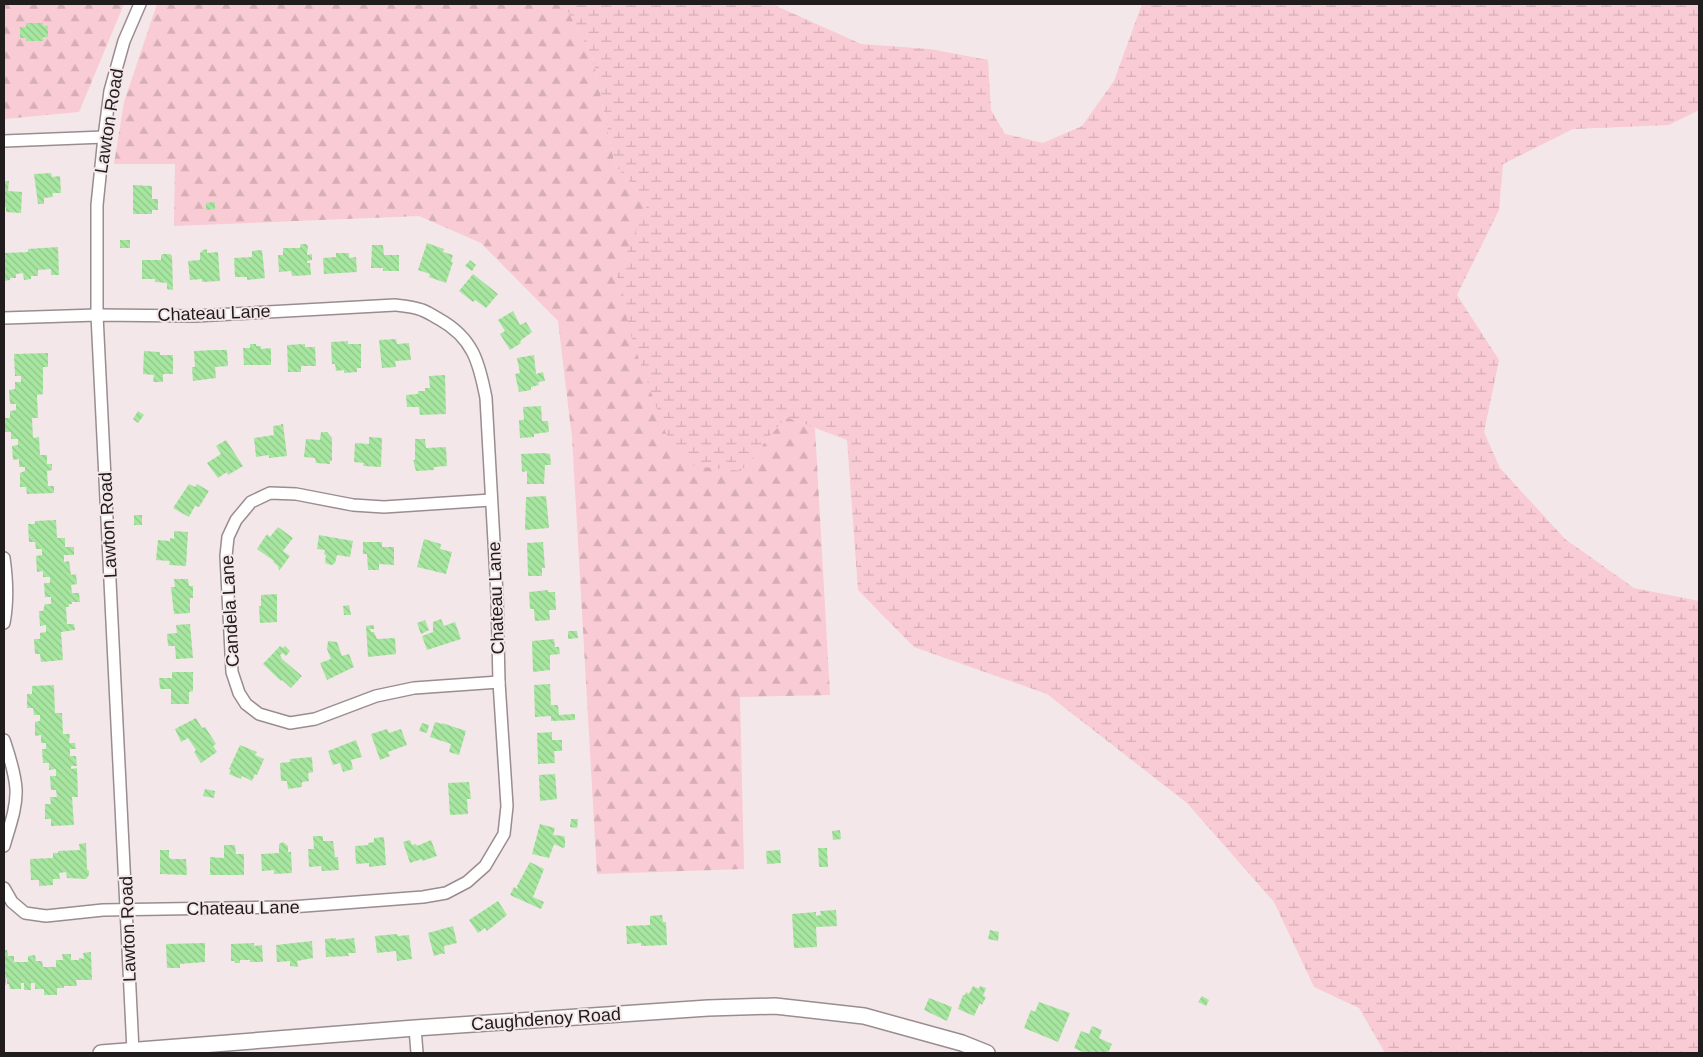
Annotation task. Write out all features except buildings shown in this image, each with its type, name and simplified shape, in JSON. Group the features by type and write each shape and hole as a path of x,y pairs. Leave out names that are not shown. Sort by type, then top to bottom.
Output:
{"street":[{"name":"Lawton Road","path":"133,1051 97,315 97,205 110,91 122,49 140,4"},
{"path":"4,141 104,137"},
{"name":"Chateau Lane","path":"4,318 97,315 196,316 395,304 422,310 448,324 459,333 468,343 481,370 486,398 497,596 499,682 507,806 504,834 484,866 467,882 446,893 423,897 291,907 103,910 46,916 25,913 12,902 4,888"},
{"name":"Candela Lane","path":"491,500 384,508 354,505 296,494 270,493 252,502 236,520 228,536 226,556 232,672 238,693 246,704 259,714 290,723 315,719 376,696 414,688 499,682"},
{"path":"4,558 6,611 4,623"},
{"path":"4,740 12,765 16,789 14,811 4,846"},
{"name":"Caughdenoy Road","path":"101,1053 415,1028 708,1008 775,1006 864,1016 962,1043 987,1053"},
{"path":"415,1028 417,1053"}],"green space":[{"path":"4,4 124,4 79,112 4,119"},
{"path":"157,4 564,4 593,58 615,165 648,203 635,236 741,471 786,417 815,428 830,695 740,697 744,869 597,874 572,438 558,321 481,243 419,216 174,226 175,164 114,164 124,102"},
{"path":"564,4 772,4 861,44 930,49 988,60 991,110 1005,134 1043,143 1082,126 1114,81 1142,4 1699,4 1699,110 1669,125 1573,129 1503,164 1499,210 1457,295 1499,360 1484,432 1500,468 1565,539 1634,588 1699,601 1699,987 1696,995 1699,998 1699,1053 1385,1053 1359,1008 1314,987 1274,902 1187,803 1047,694 914,647 858,590 847,440 786,417 741,471 694,466 668,439 633,343 617,276 648,203 615,165 593,58"}]}
